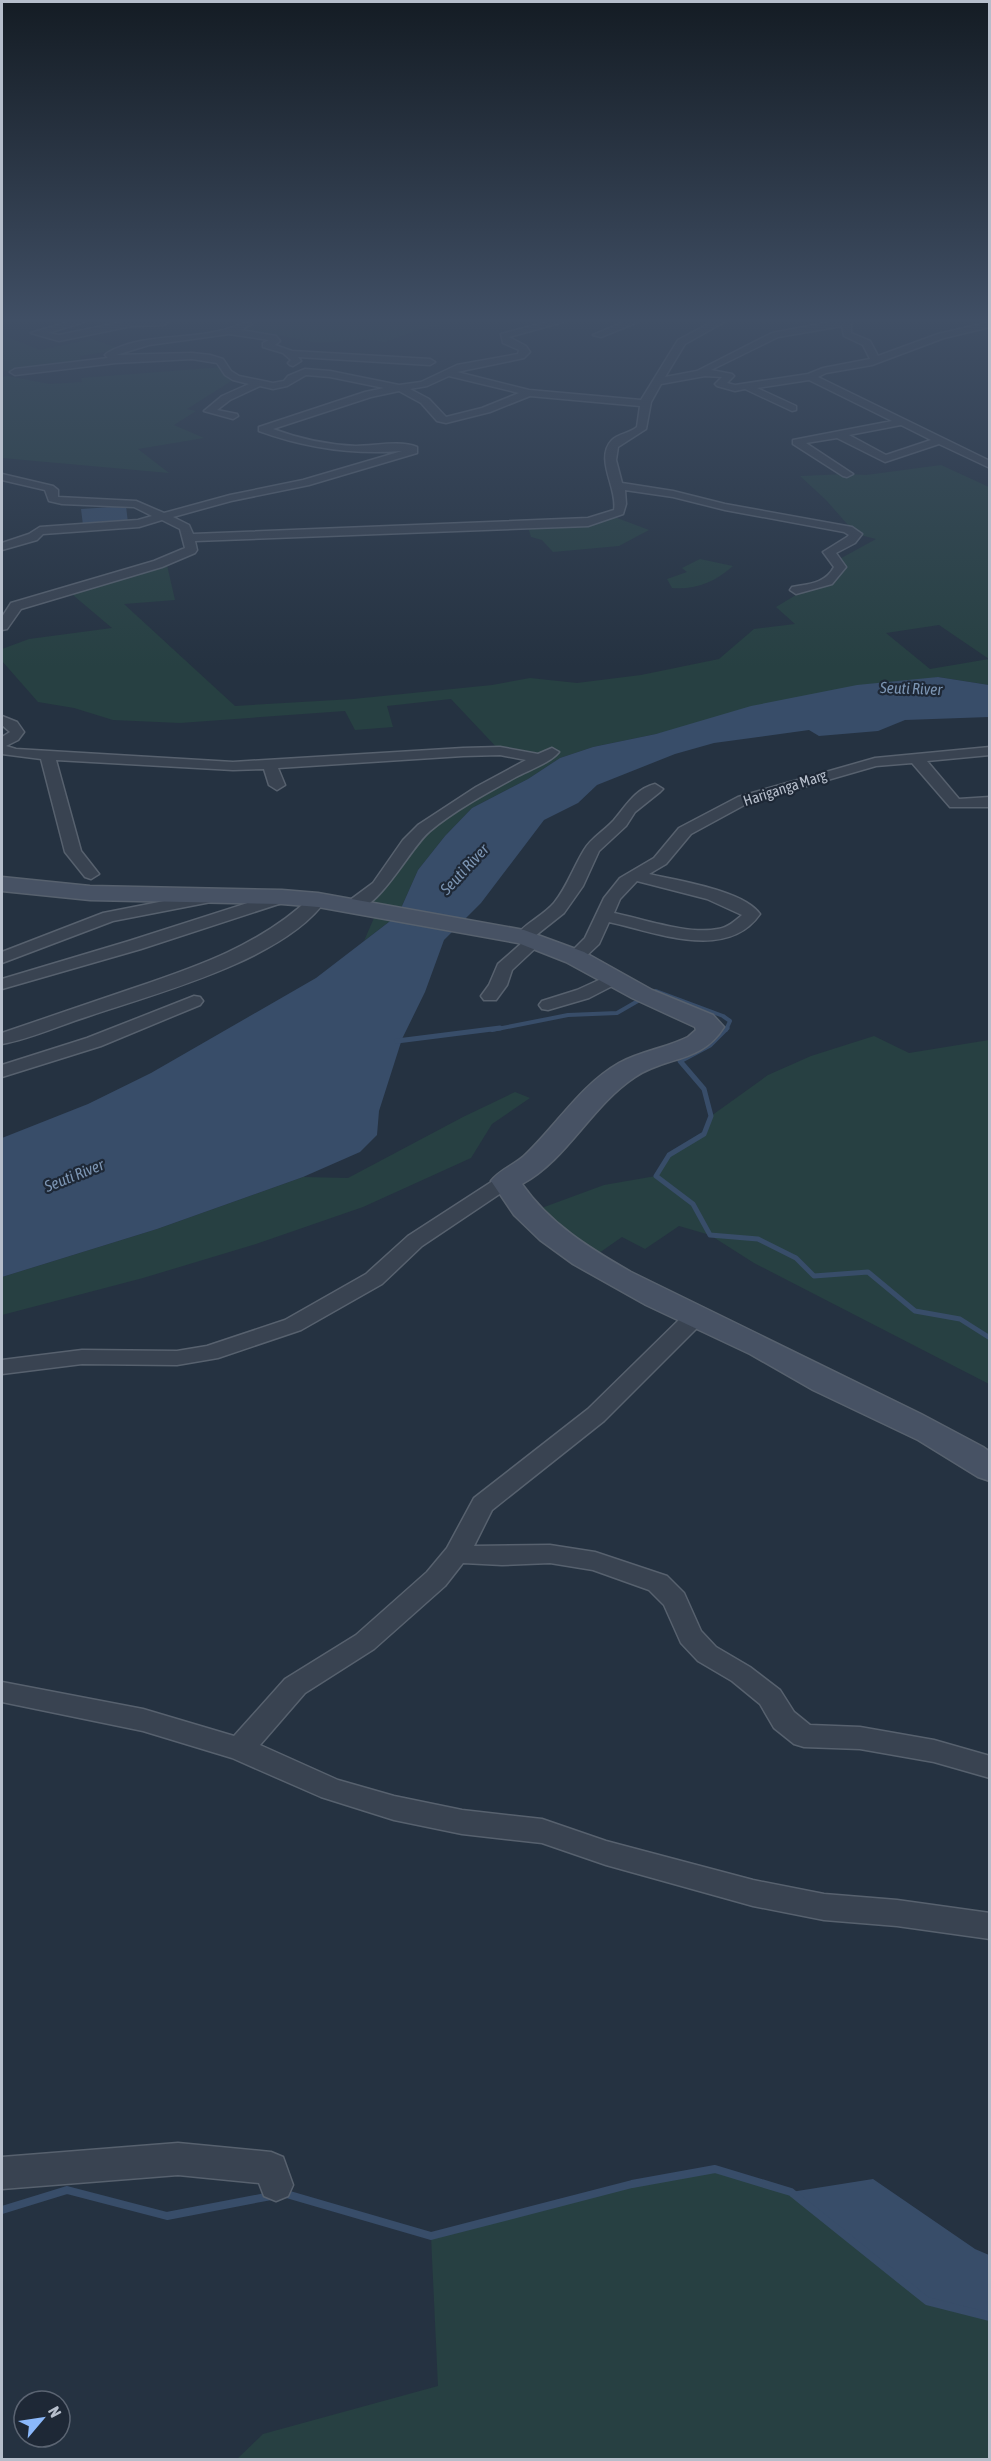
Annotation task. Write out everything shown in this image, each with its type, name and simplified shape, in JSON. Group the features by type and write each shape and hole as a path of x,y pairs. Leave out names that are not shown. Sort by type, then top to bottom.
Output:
{"street":[{"path":"2,547 33,537 40,531 139,523 165,517 230,498 305,483 412,452 413,449 408,447 343,450 293,437"},
{"path":"188,538 588,522 619,512 621,506 619,486 610,457 613,444 624,437"},
{"path":"829,437 797,442 848,474"},
{"path":"843,437 885,459 941,440"},
{"path":"934,437 990,465"},
{"path":"2,477 49,488 52,490 53,499 62,501 136,504 186,527 191,550 158,564 86,583 16,606 2,626"},
{"path":"619,486 673,494 734,509 848,528 856,534 851,540 829,552 840,567 833,580 826,584 796,590"},
{"path":"2,720 12,725 17,732 2,743"},
{"path":"2,750 193,765 270,765 308,759 463,752 500,751 545,755 481,790 424,828 409,843 380,886 352,907"},
{"name":"Hariganga Marg","path":"575,957 593,940 612,898 626,881 660,861 685,831 743,800 854,766 990,751"},
{"path":"47,755 73,852 91,874"},
{"path":"916,758 955,804 990,802"},
{"path":"270,765 277,785"},
{"path":"490,996 522,937 558,909 575,886 593,848 620,823 629,809 655,789"},
{"path":"603,916 712,935 731,931 747,921 752,914 743,906 713,896 636,876"},
{"path":"2,884 90,893 282,897 318,900 522,937 575,957 612,979 704,1021 711,1027 708,1034 695,1044 629,1069 607,1085 531,1166 415,1241 374,1279 293,1325 210,1353 177,1358 82,1357 2,1367"},
{"path":"2,958 109,917 210,897"},
{"path":"2,984 135,945 282,897"},
{"path":"2,1039 212,968 278,935 299,920 318,900"},
{"path":"548,1005 583,994 612,979"},
{"path":"2,1071 94,1042 194,1001"},
{"path":"506,1181 514,1198 538,1224 574,1251 696,1317 929,1431 990,1469"},
{"path":"240,1749 295,1686 365,1642 436,1579 457,1554 483,1504 596,1415 696,1317"},
{"path":"457,1554 502,1556 550,1554 595,1561 658,1583 675,1600 689,1635 707,1654 741,1674 770,1697 784,1720 804,1736 860,1738 934,1751 990,1767"},
{"path":"2,1692 143,1720 240,1749 331,1789 394,1808 462,1822 542,1831 606,1854 753,1893 824,1907 897,1913 990,1926"},
{"path":"2,2173 178,2159 271,2168 276,2185"}],"green space":[{"path":"2,437 204,438 138,449 169,473 2,458"},
{"path":"941,465 989,487 989,659 989,685 938,677 593,747 560,758 528,779 472,808 445,836 418,870 398,915 364,941 377,911 352,907 424,828 537,759 500,751 451,699 387,706 393,727 355,730 345,711 180,723 113,720 74,708 38,702 2,661 2,649 29,639 112,628 67,590 158,564 167,565 175,600 124,604 235,706 353,699 492,685 530,678 577,683 641,675 719,659 754,629 795,624 776,607 801,592 833,580 836,561 876,539 856,534 826,500 800,476 866,475","holes":["939,625 989,659 930,669 886,633"]},
{"path":"612,516 649,530 619,546 553,552 542,540 531,537 527,524"},
{"path":"700,559 733,566 705,584 689,588 672,588 667,579 687,572 682,568"},
{"path":"874,1036 909,1053 989,1040 989,1384 754,1263 710,1235 679,1226 645,1249 622,1237 589,1260 528,1213 604,1185 656,1176 669,1155 704,1134 711,1116 768,1075 811,1056"},
{"path":"515,1092 530,1098 492,1124 471,1158 363,1207 256,1244 143,1278 2,1315 2,1277 157,1229 303,1177 348,1178"},
{"path":"715,2169 796,2197 927,2301 989,2317 989,2459 236,2460 263,2434 438,2386 431,2236 632,2184"}],"water":[{"path":"126,506 128,523 83,525 81,509"},
{"name":"Seuti River","path":"938,677 989,685 989,717 905,720 878,731 819,736 809,730 714,743 675,754 597,785 578,803 544,820 481,903 444,940 425,992 402,1039 379,1111 377,1135 360,1152 303,1177 157,1229 2,1277 2,1138 88,1104 151,1073 316,978 398,915 418,870 445,836 472,808 528,779 560,758 593,747 656,734 751,706 857,685"},
{"path":"873,2179 975,2249 989,2255 989,2317 927,2301 791,2192"}],"waterway":[{"path":"651,994 656,991 723,1016 730,1021 727,1028"},
{"path":"492,1030 568,1015 617,1013 643,998"},
{"path":"397,1041 500,1028"},
{"path":"727,1028 710,1045 680,1061 704,1089 711,1116 704,1134 669,1155 656,1176 693,1204 710,1235 758,1239 796,1258 814,1276 868,1272 915,1311 960,1319 990,1338"},
{"path":"283,2193 431,2236 632,2184 715,2169 791,2192 927,2301 990,2317"},
{"path":"2,2210 67,2190 167,2216 271,2196"}]}
